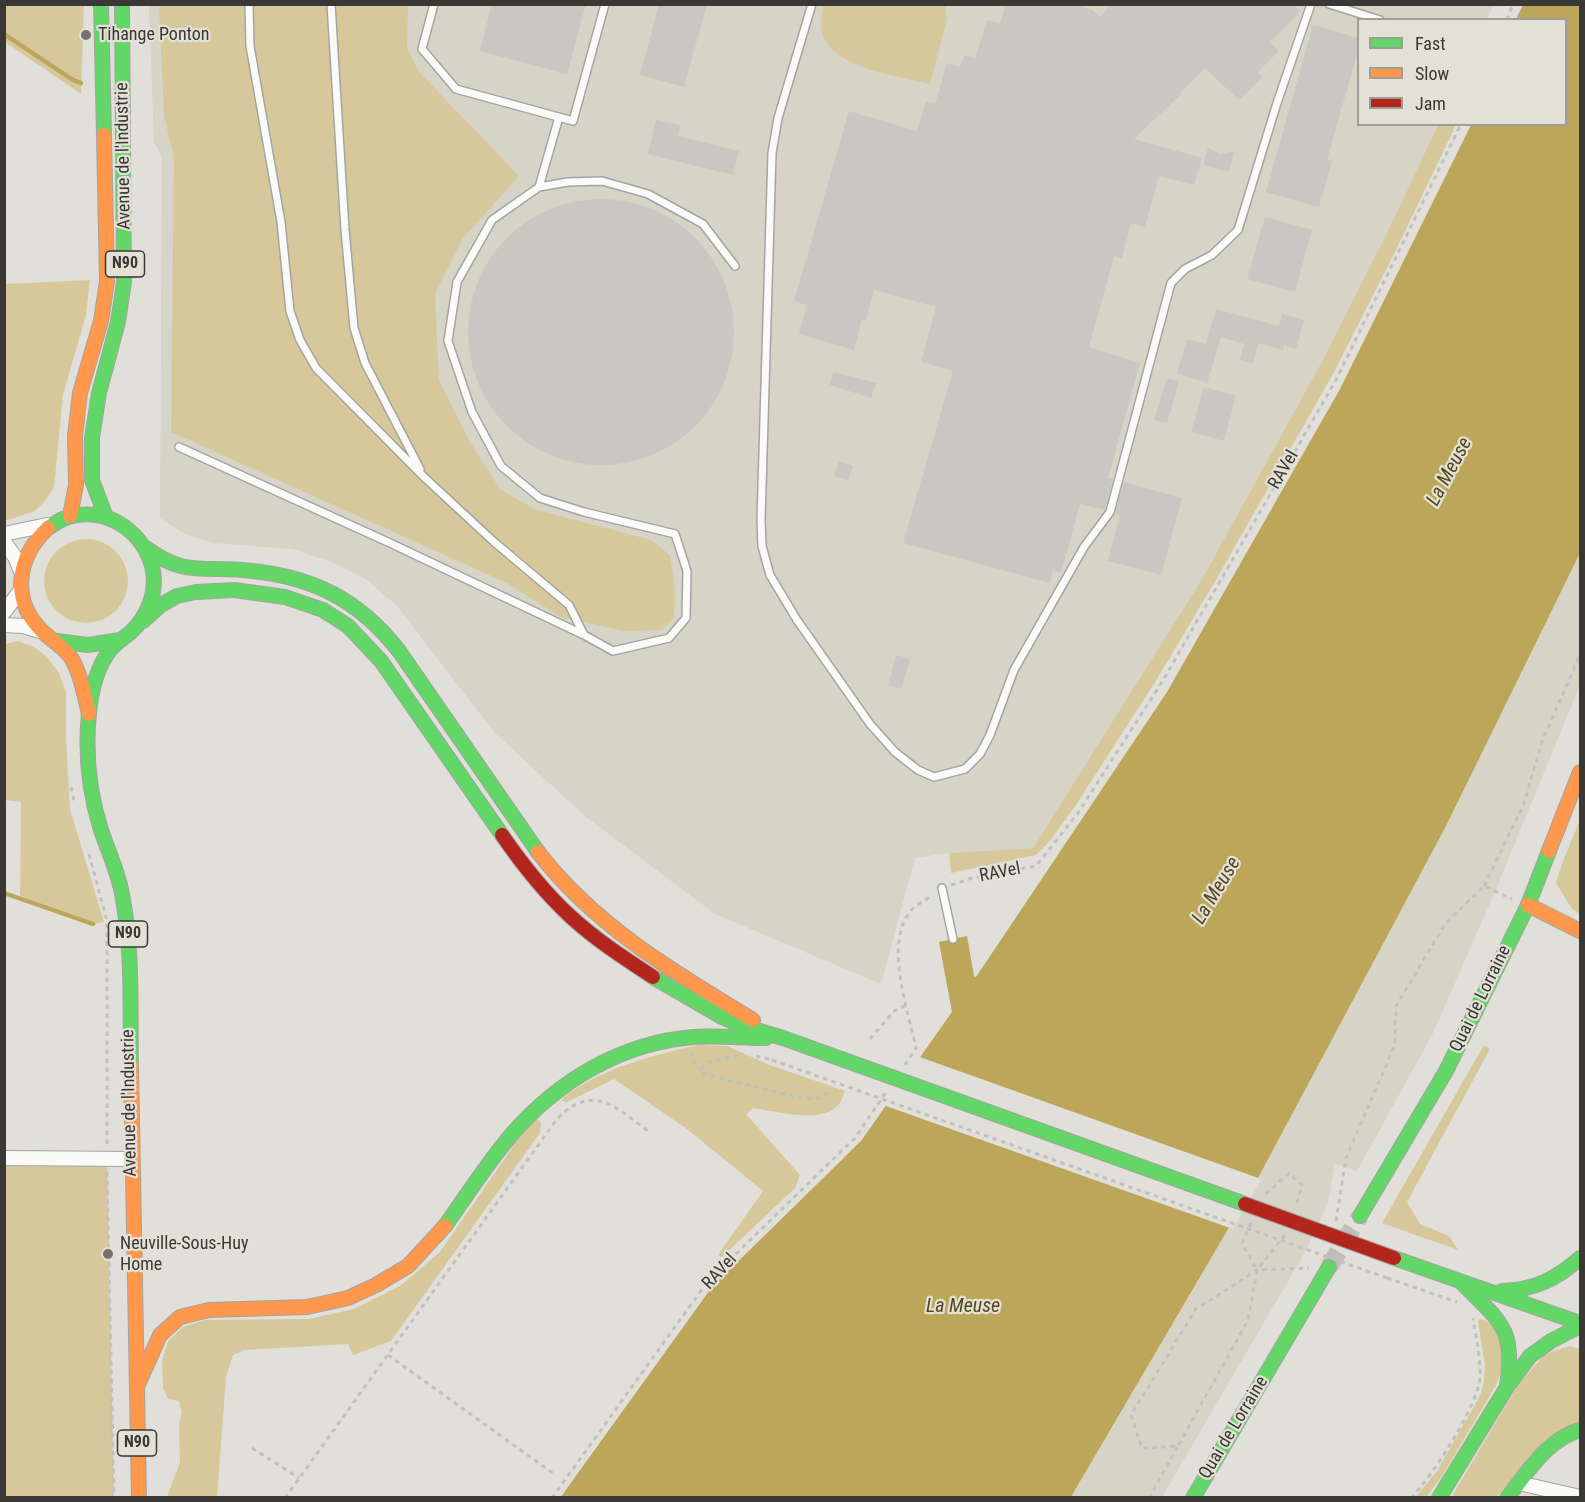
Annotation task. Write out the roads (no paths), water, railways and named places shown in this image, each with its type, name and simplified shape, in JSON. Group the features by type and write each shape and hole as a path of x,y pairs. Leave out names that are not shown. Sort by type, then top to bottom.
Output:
{"main road":[{"name":"Avenue de l'Industrie","path":"70,516 76,485 75,436 80,393 101,321 107,281 101,4"},
{"name":"Avenue de l'Industrie","path":"106,517 92,480 92,438 99,393 118,322 124,282 122,4"},
{"name":"N90","path":"89,714 107,654 134,629 145,615 152,599 154,581 152,564 146,548 135,534 122,524 106,517 82,513 52,524 37,536 27,553 21,571 21,590 26,609 44,633 57,641 74,646 92,646 120,640"},
{"path":"146,548 160,560 174,567 206,571 238,570 284,574 324,588 349,603 372,621 408,664 488,783 546,862 596,914 652,959 783,1038"},
{"path":"134,629 161,605 177,596 196,592 234,590 285,597 323,610 348,626 381,661 525,868 570,916 605,945 662,984 740,1025 783,1038 1581,1325"},
{"name":"N90","path":"57,641 71,658 81,681 89,714"},
{"name":"Avenue de l'Industrie","path":"89,714 92,792 99,823 120,883 128,928 135,1389 139,1497"},
{"name":"Quai de Lorraine","path":"1360,1216 1446,1071 1528,905 1577,792 1581,772"},
{"path":"1528,905 1581,932"},
{"path":"135,1389 160,1335 180,1317 209,1310 307,1307 348,1298 408,1266 437,1236 512,1134 530,1114 549,1097 583,1073 616,1055 693,1037 783,1038"},
{"path":"1488,1291 1522,1291 1543,1285 1569,1270 1581,1258"},
{"name":"Quai de Lorraine","path":"1194,1497 1329,1267"},
{"path":"1461,1282 1503,1326 1509,1343 1507,1387"},
{"path":"1438,1497 1507,1387 1530,1356 1551,1341 1581,1325"},
{"path":"1507,1497 1549,1446 1566,1434 1581,1430"}],"street":[{"path":"4,534 29,531 52,524"},
{"path":"4,542 15,556 21,571"},
{"path":"4,612 21,590"},
{"path":"4,625 23,626 44,633"},
{"path":"4,1158 131,1159"},
{"path":"1519,1483 1581,1497"}],"lane":[{"path":"249,4 250,46 281,222 290,311 300,340 316,368 424,477 493,541 569,605 584,635"},
{"path":"331,4 345,230 354,328 364,363 424,477"},
{"path":"434,4 422,49 456,89 573,122 605,4"},
{"path":"812,4 778,118 772,153 762,546 770,575 797,620 870,724 894,752 918,770 934,777 965,769 980,754 990,735 1014,670 1084,547 1110,512 1171,283 1185,269 1212,255 1238,230 1277,103 1311,4"},
{"path":"1329,4 1374,18"},
{"path":"539,187 559,117"},
{"path":"179,447 390,543 613,651 669,638 686,618 687,571 675,534 584,512 540,498 501,466 472,412 448,341 457,282 492,220 539,187 568,182 603,181 648,194 703,224 735,266"},
{"path":"942,888 953,939"}],"water":[{"name":"La Meuse","path":"1523,5 1580,5 1580,553 1446,826 1258,1178 1071,1497 560,1498 712,1287 861,1141 952,1012 939,942 967,936 976,977 1167,692 1340,389 1471,126 1567,126 1567,18 1516,18"}],"waterway":[{"path":"4,34 81,83"},
{"path":"4,893 93,924"}],"tunnel":[{"path":"1329,1267 1360,1216"}],"place":[{"name":"Tihange Ponton","path":"86,35"},
{"name":"Neuville-Sous-Huy Home","path":"108,1254"}]}
